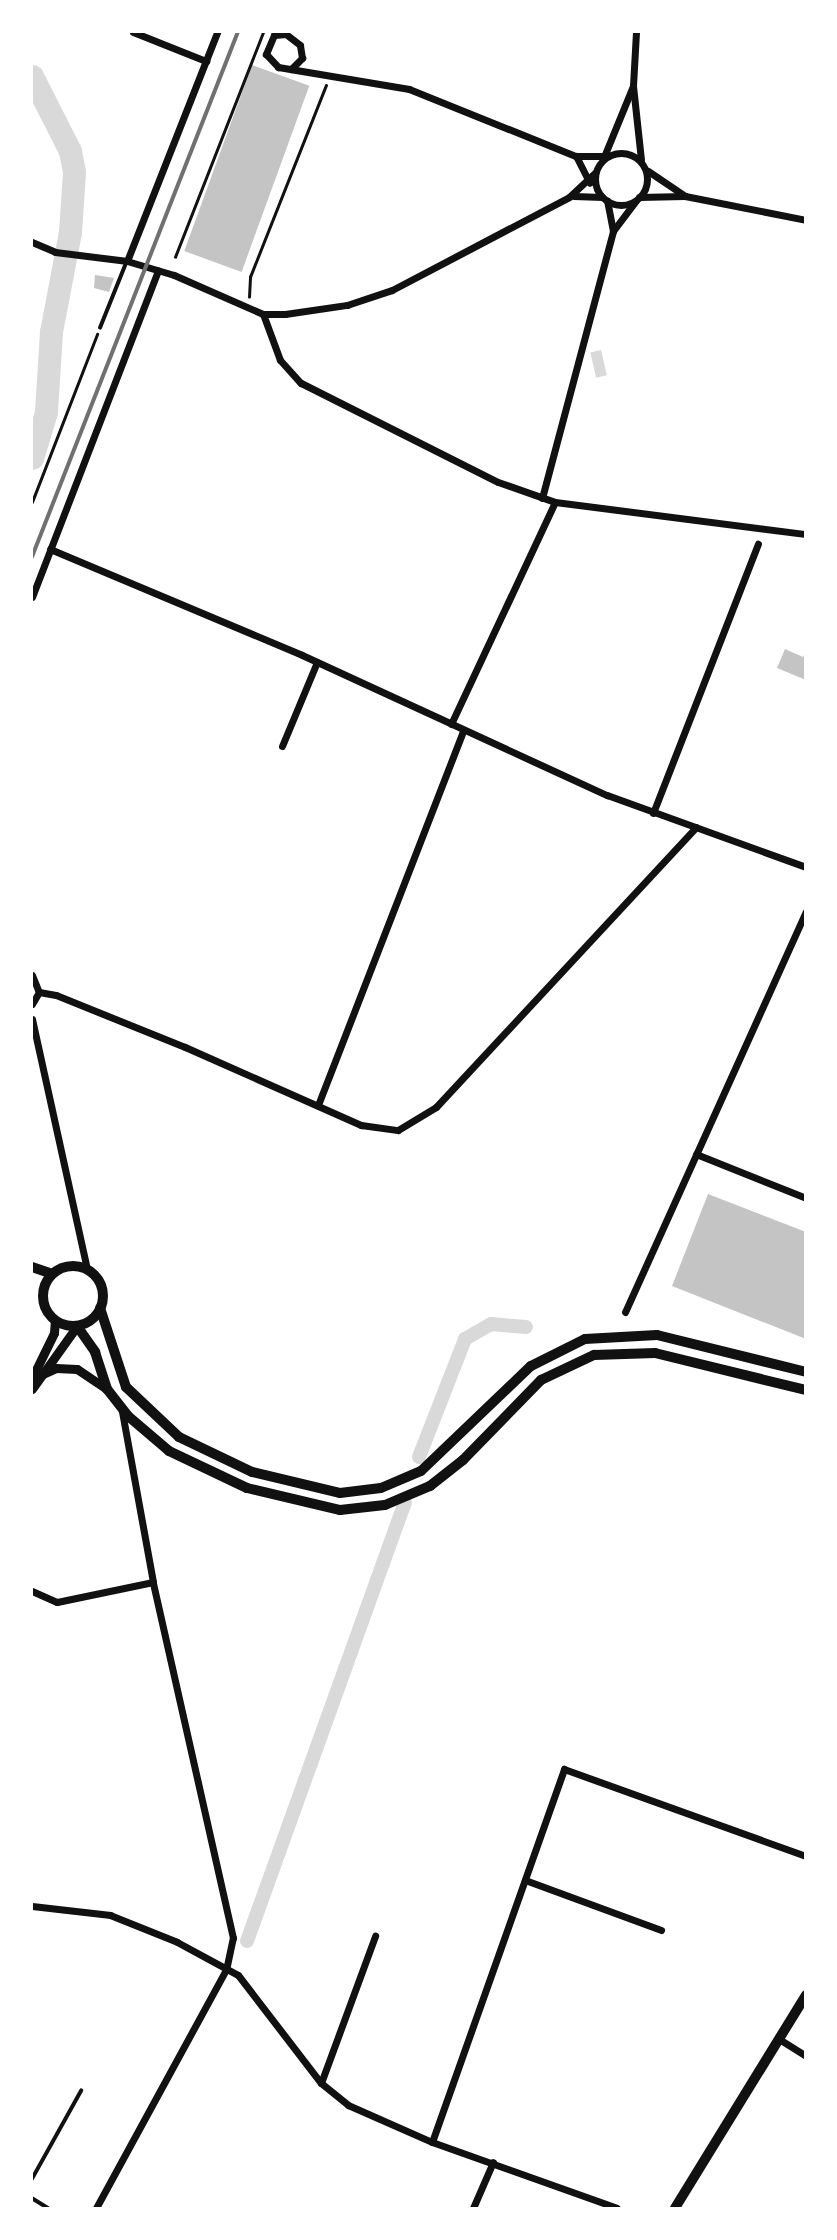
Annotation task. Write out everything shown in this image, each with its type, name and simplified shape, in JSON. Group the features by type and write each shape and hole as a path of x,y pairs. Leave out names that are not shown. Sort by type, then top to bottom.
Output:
{"main road":[{"path":"32,1267 52,1274 71,1266 87,1270 100,1283 100,1308 126,1387 179,1437 252,1472 340,1493 381,1488 421,1471 530,1366 585,1339 657,1335 806,1372"},
{"path":"43,1297 52,1274"},
{"path":"32,1288 43,1297 55,1320 77,1326 95,1352 107,1389 122,1408 169,1451 216,1477 316,1508 351,1510 385,1505 430,1486 456,1467 541,1380 594,1355 655,1353 806,1390"},
{"path":"77,1326 93,1318 100,1308"},
{"path":"675,2208 806,1996"}],"street":[{"path":"134,32 206,61"},
{"path":"127,261 217,32"},
{"path":"636,32 633,86 641,160 648,170 685,197"},
{"path":"322,72 303,55 292,34 275,33 266,54 278,67 322,72 409,89 576,156 625,153 641,160"},
{"path":"291,69 303,55"},
{"path":"32,242 55,252 127,261 158,270 263,314 332,308 374,297 569,197 595,173 605,156 633,86"},
{"path":"576,156 586,182 602,196 620,205 638,199 685,197 806,220"},
{"path":"542,498 613,231 638,199 648,170"},
{"path":"595,173 613,231"},
{"path":"569,197 602,196"},
{"path":"32,597 158,270"},
{"path":"263,314 280,360 301,383 455,463 555,502 806,534"},
{"path":"452,724 555,502"},
{"path":"653,813 758,544"},
{"path":"50,550 317,662 452,724 463,732 653,813 806,867"},
{"path":"282,746 317,662"},
{"path":"318,1105 463,732"},
{"path":"39,992 56,995 373,1130 398,1130 421,1120 696,827"},
{"path":"625,1312 806,912"},
{"path":"32,975 39,992"},
{"path":"32,1004 39,992"},
{"path":"32,1019 87,1270"},
{"path":"696,1154 806,1198"},
{"path":"32,1389 54,1334 55,1320"},
{"path":"36,1377 77,1326"},
{"path":"36,1377 56,1368 77,1369 107,1389"},
{"path":"96,2208 226,1970 233,1938 153,1583 122,1408"},
{"path":"32,1591 57,1602 153,1583"},
{"path":"432,2142 564,1769 806,1856"},
{"path":"525,1880 661,1930"},
{"path":"32,1906 110,1915 177,1942 244,1982 321,2083 363,2113 432,2142 617,2208"},
{"path":"321,2083 375,1936"},
{"path":"779,2039 806,2056"},
{"path":"472,2208 493,2162"}],"lane":[{"path":"100,328 127,261"},
{"path":"32,2179 81,2091"},
{"path":"32,2199 48,2208"}],"path":[{"path":"175,257 263,32"},
{"path":"245,307 250,277 326,85"},
{"path":"32,502 100,328"}],"shaded area":[{"path":"601,350 607,375 596,378 590,352"}],"building":[{"path":"252,65 309,86 242,272 184,251"},
{"path":"95,275 114,278 109,292 94,288"},
{"path":"785,649 803,657 806,651 806,680 777,668"},
{"path":"708,1194 806,1232 806,1339 672,1286"}],"waterway":[{"path":"32,76 70,151 74,172 70,232 51,332 46,412 32,458"},
{"path":"419,1457 465,1339 491,1324 526,1327"},
{"path":"247,1941 405,1503"}],"railway":[{"path":"32,557 238,32"}]}
